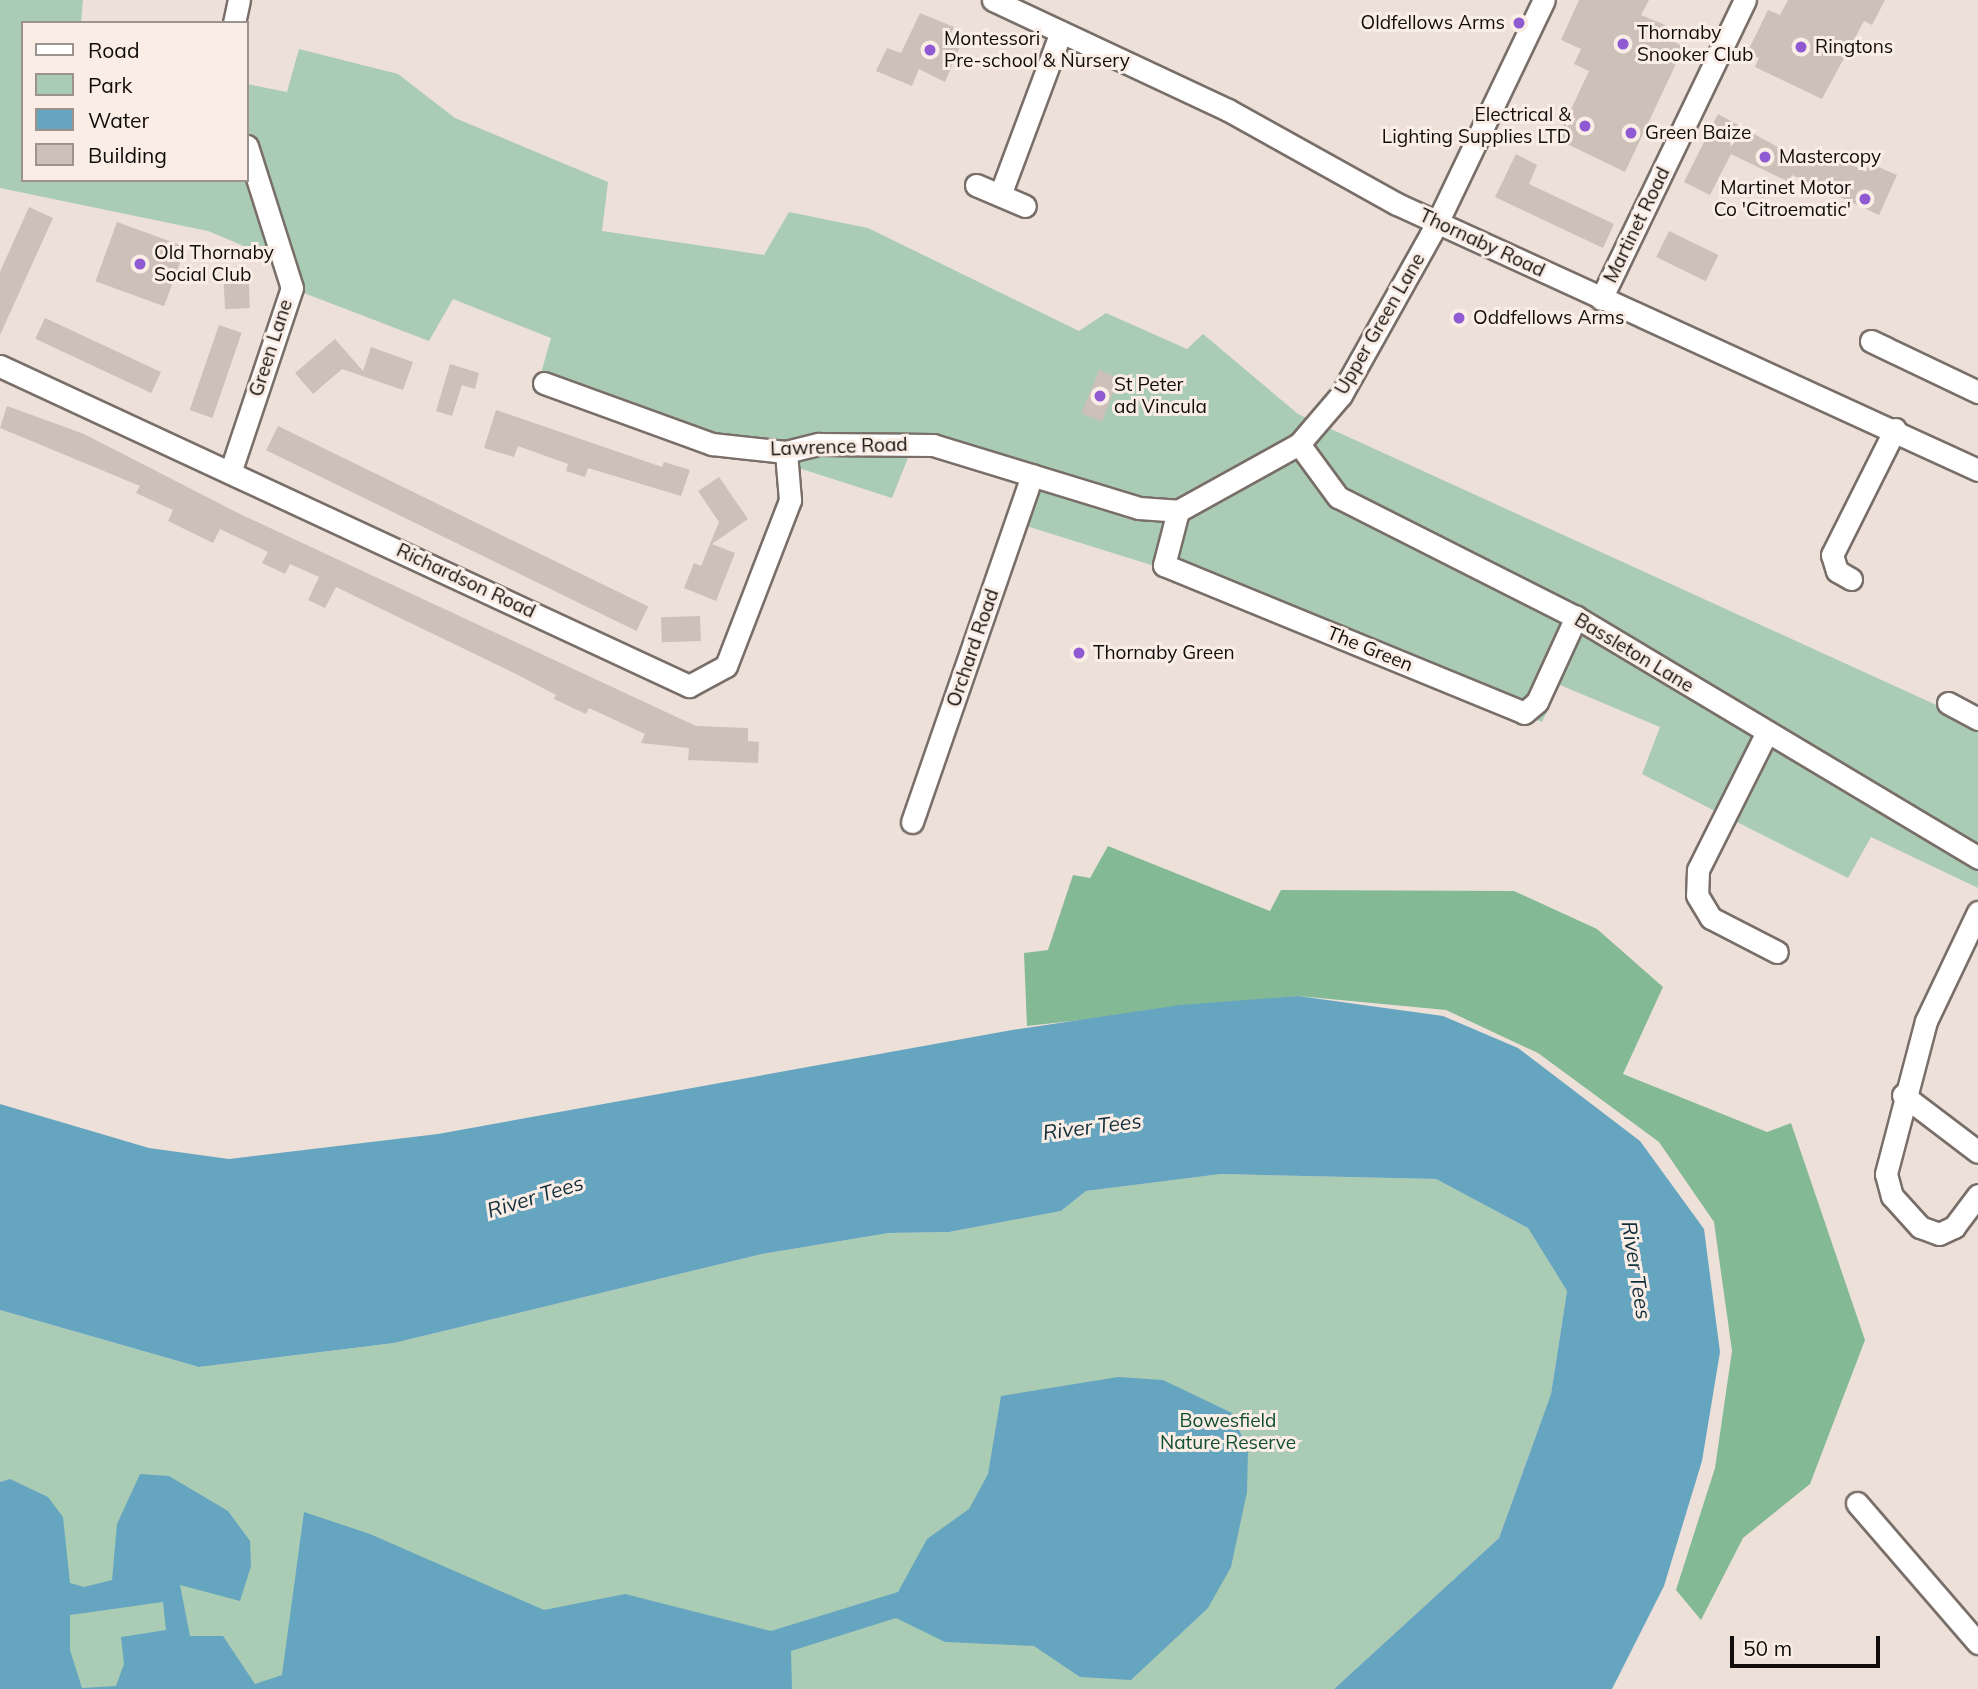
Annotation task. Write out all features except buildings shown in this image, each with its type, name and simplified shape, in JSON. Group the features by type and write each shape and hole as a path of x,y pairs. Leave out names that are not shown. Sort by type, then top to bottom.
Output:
{"street":[{"path":"234,21 239,0"},
{"name":"Thornaby Road","path":"993,0 1228,110 1437,223 1895,429 1978,470"},
{"name":"Upper Green Lane","path":"1178,511 1299,444 1341,395 1437,223 1544,0"},
{"name":"Martinet Road","path":"1601,299 1745,0"},
{"path":"1000,195 1061,32"},
{"name":"Green Lane","path":"231,470 292,288 248,149"},
{"path":"976,185 1025,206"},
{"path":"1871,341 1978,392"},
{"name":"Richardson Road","path":"0,366 231,470 689,685 726,666 790,500 786,452"},
{"name":"Lawrence Road","path":"544,383 712,444 786,452 819,444 933,445 1139,508 1178,511"},
{"path":"1851,579 1837,571 1832,555 1895,429"},
{"name":"Bassleton Lane","path":"1299,444 1338,497 1576,617 1766,734 1978,858"},
{"name":"Orchard Road","path":"912,822 1032,475"},
{"name":"The Green","path":"1178,511 1164,565 1524,713 1537,702 1576,617"},
{"path":"1948,703 1978,719"},
{"path":"1766,734 1698,870 1697,895 1710,918 1777,951"},
{"path":"1978,912 1926,1020 1903,1095 1886,1174 1892,1196 1920,1227 1939,1234 1954,1227 1978,1195"},
{"path":"1903,1095 1978,1152"},
{"path":"1857,1503 1978,1643"}],"green space":[{"path":"0,0 83,0 81,21 21,21 21,182 248,182 248,84 287,92 299,49 398,74 455,118 608,182 602,231 764,255 789,212 868,228 1079,331 1106,313 1187,349 1203,334 1298,414 1978,724 1978,888 1871,837 1848,878 1642,774 1660,727 1560,685 1542,722 1164,569 1014,522 1027,480 911,450 892,498 714,441 540,377 551,338 453,299 429,341 283,285 274,259 208,231 0,188"},
{"path":"1108,846 1270,911 1281,890 1514,891 1597,929 1663,987 1623,1074 1767,1132 1791,1123 1865,1340 1810,1484 1743,1538 1701,1620 1676,1590 1715,1468 1732,1351 1714,1222 1659,1142 1538,1053 1446,1010 1298,996 1027,1026 1024,953 1048,950 1073,875 1090,878"},
{"name":"Bowesfield Nature Reserve","path":"1221,1174 1436,1179 1528,1228 1567,1291 1551,1394 1499,1538 1334,1689 0,1689 0,1310 199,1367 394,1343 762,1254 889,1233 949,1232 1061,1211 1086,1191"}],"water":[{"name":"River Tees","path":"1298,996 1443,1016 1518,1048 1640,1141 1704,1229 1720,1352 1702,1461 1664,1586 1612,1689 1334,1689 1499,1538 1551,1394 1567,1291 1528,1228 1436,1179 1221,1174 1086,1191 1061,1211 949,1232 889,1233 762,1254 394,1343 199,1367 0,1310 0,1104 149,1148 229,1159 438,1134 1012,1030 1180,1005"},
{"path":"1118,1377 1163,1380 1232,1413 1248,1451 1247,1492 1231,1567 1208,1608 1131,1680 1080,1677 1034,1646 945,1642 896,1618 791,1651 792,1689 0,1689 0,1482 10,1479 48,1497 63,1517 70,1583 84,1587 112,1580 117,1524 140,1474 169,1476 228,1511 250,1541 251,1566 240,1601 180,1585 190,1636 223,1636 255,1684 282,1675 304,1512 370,1534 544,1610 625,1594 771,1631 898,1592 927,1539 969,1509 988,1474 1001,1396","holes":["163,1602 166,1630 121,1637 124,1664 116,1686 82,1688 70,1650 70,1615"]}],"place":[{"name":"Oldfellows Arms","path":"1519,23"},
{"name":"Thornaby Snooker Club","path":"1623,44"},
{"name":"Ringtons","path":"1801,47"},
{"name":"Montessori Pre-school & Nursery","path":"930,50"},
{"name":"Electrical & Lighting Supplies LTD","path":"1585,126"},
{"name":"Green Baize","path":"1631,133"},
{"name":"Mastercopy","path":"1765,157"},
{"name":"Martinet Motor Co 'Citroematic'","path":"1865,199"},
{"name":"Old Thornaby Social Club","path":"140,264"},
{"name":"Oddfellows Arms","path":"1459,318"},
{"name":"St Peter ad Vincula","path":"1100,396"},
{"name":"Thornaby Green","path":"1079,653"}]}
